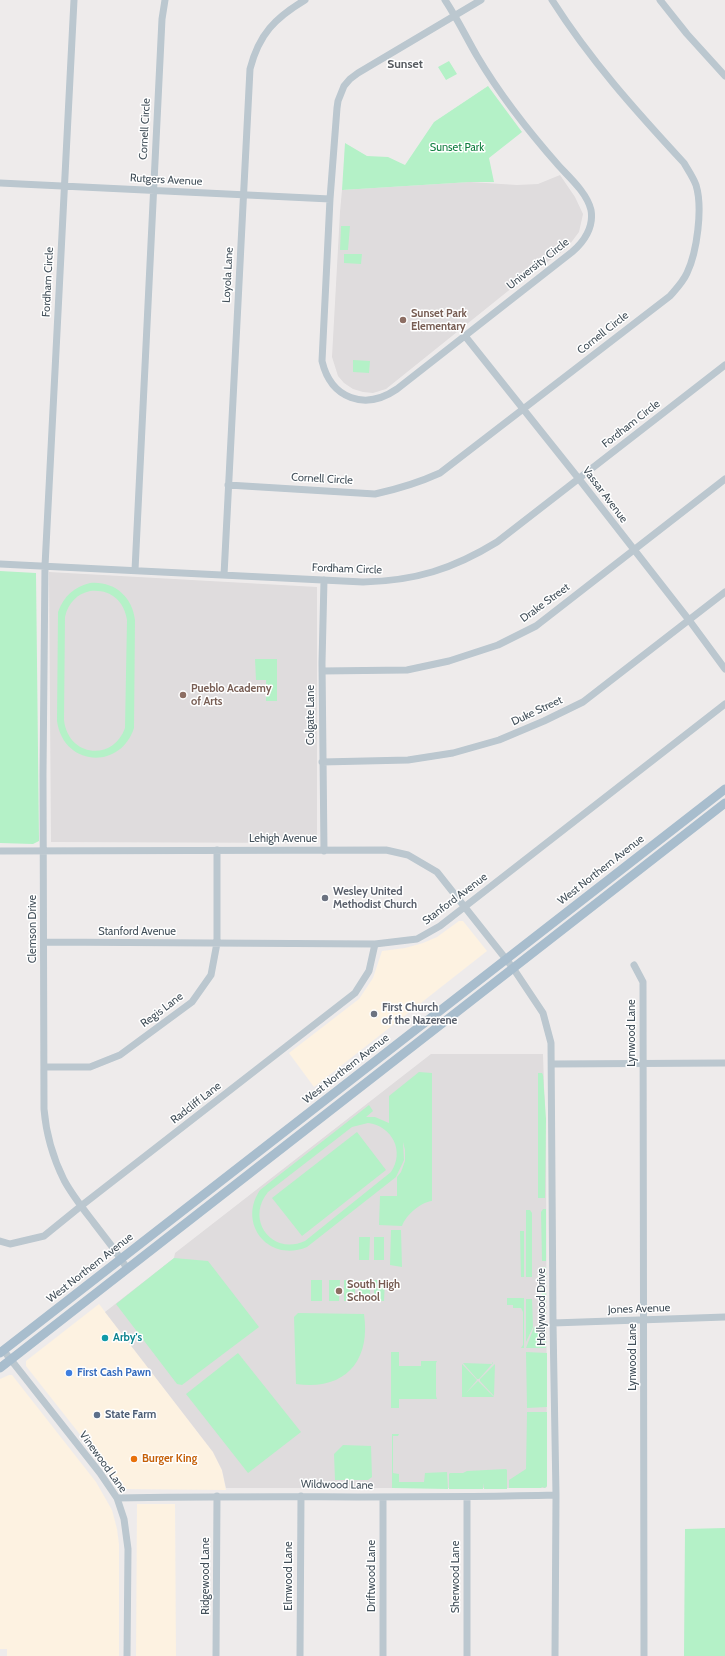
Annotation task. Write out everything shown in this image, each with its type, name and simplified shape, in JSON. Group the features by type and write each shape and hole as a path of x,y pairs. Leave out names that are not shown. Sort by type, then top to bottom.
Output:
{"main road":[{"name":"West Northern Avenue","path":"2,1352 507,960 725,788"},
{"name":"West Northern Avenue","path":"0,1368 725,803"}],"street":[{"name":"Fordham Circle","path":"45,566 74,0"},
{"name":"Cornell Circle","path":"135,570 162,19 165,0"},
{"name":"Loyola Lane","path":"224,575 242,195 249,82 253,56 263,35 278,18 305,0"},
{"path":"445,0 455,16 481,0"},
{"name":"Cornell Circle","path":"228,485 375,494 418,483 440,473 670,296 680,285 691,263 695,246 699,209 696,185 684,163 626,100 593,59 552,0"},
{"path":"660,0 687,34 725,76"},
{"name":"University Circle","path":"455,16 477,56 500,92 544,148 583,194 591,210 591,221 589,230 580,246 397,389 378,399 358,400 348,397 333,385 324,370 322,361 330,199 337,108 339,97 344,86 358,73 455,16"},
{"name":"Rutgers Avenue","path":"0,183 330,199"},
{"name":"Vassar Avenue","path":"465,336 579,479 689,620 725,669"},
{"name":"Fordham Circle","path":"0,564 364,582 403,579 439,571 459,563 497,542 725,365"},
{"name":"Drake Street","path":"322,671 407,670 449,661 498,645 536,626 725,479"},
{"name":"Clemson Drive","path":"45,566 43,766 45,851 45,1116 57,1164 65,1182 127,1268"},
{"name":"Colgate Lane","path":"324,580 322,671 324,851"},
{"name":"Duke Street","path":"322,762 408,760 453,754 499,740 544,721 583,702 725,592"},
{"name":"Stanford Avenue","path":"44,942 375,944 417,939 440,926 725,704"},
{"name":"Regis Lane","path":"44,1067 90,1067 120,1055 192,1002 211,975 217,943 217,850"},
{"name":"Lehigh Avenue","path":"0,851 386,850 408,855 436,872 513,968"},
{"name":"Radcliff Lane","path":"0,1240 10,1244 44,1236 355,994 369,971 375,944"},
{"name":"Lynwood Lane","path":"634,965 643,982 644,1656"},
{"name":"Hollywood Drive","path":"513,968 543,1013 551,1043 556,1495 555,1656"},
{"path":"552,1064 725,1063"},
{"name":"Jones Avenue","path":"553,1322 725,1317"},
{"name":"Vinewood Lane","path":"2,1352 11,1358 117,1498 125,1524 128,1549 127,1656"},
{"name":"Wildwood Lane","path":"117,1498 217,1496 467,1497 556,1495"},
{"name":"Ridgewood Lane","path":"216,1656 217,1496"},
{"name":"Elmwood Lane","path":"300,1656 301,1496"},
{"name":"Driftwood Lane","path":"382,1497 383,1656"},
{"name":"Sherwood Lane","path":"467,1497 467,1656"}],"shaded area":[{"name":"Sunset Park Elementary","path":"560,175 575,197 583,214 579,232 567,248 518,283 386,389 373,393 363,392 353,389 344,383 338,376 332,357 342,190 470,182 517,185 538,184"},
{"name":"Pueblo Academy of Arts","path":"49,572 317,587 317,843 51,842"},
{"path":"459,921 463,921 487,951 314,1087 289,1053 359,999 373,978 382,951 405,948 423,943 437,937"},
{"name":"South High School","path":"431,1054 543,1054 546,1147 547,1487 226,1488 222,1470 213,1452 105,1312 174,1258 175,1253"},
{"path":"99,1304 213,1452 222,1470 226,1490 123,1489 26,1366 26,1361"},
{"path":"12,1375 96,1482 112,1510 119,1544 119,1656 7,1656 7,1649 0,1649 0,1379"},
{"path":"137,1504 175,1504 176,1656 136,1656"}],"green space":[{"path":"449,61 457,74 446,80 438,67"},
{"name":"Sunset Park","path":"488,86 522,132 489,158 494,182 470,182 342,190 345,143 367,156 388,157 405,165 434,122"},
{"path":"341,226 350,226 348,250 340,250"},
{"path":"344,254 362,254 361,264 344,263"},
{"path":"353,360 370,361 369,373 353,372"},
{"path":"0,571 36,573 39,841 33,844 0,843"},
{"path":"99,583 114,588 120,592 126,597 130,604 135,620 134,728 127,742 117,751 105,757 92,758 80,754 70,747 61,736 57,721 58,612 63,601 70,593 84,585","holes":["85,592 104,592 115,597 123,607 127,620 125,728 119,739 111,746 101,750 92,751 82,748 74,742 67,732 64,720 65,617 68,607 77,597"]},
{"path":"255,659 277,659 277,701 266,701 266,680 256,680"},
{"path":"419,1072 432,1073 432,1201 419,1206 414,1210 402,1226 379,1225 380,1196 397,1196 397,1177 401,1172 405,1161 403,1142 404,1160 396,1177 307,1247 293,1251 280,1250 269,1245 261,1237 255,1227 252,1216 254,1203 260,1190 369,1105 373,1111 366,1117 375,1117 389,1123 389,1096","holes":["368,1123 376,1125 390,1134 394,1141 397,1156 391,1172 305,1241 293,1244 282,1244 266,1233 261,1224 259,1214 262,1203 268,1192 352,1127"]},
{"path":"538,1073 542,1073 543,1075 546,1119 545,1198 538,1198"},
{"path":"357,1132 386,1170 302,1236 272,1198"},
{"path":"543,1209 546,1209 546,1261 542,1261 541,1212"},
{"path":"526,1210 530,1210 532,1213 532,1277 526,1277"},
{"path":"391,1230 401,1230 402,1267 390,1265"},
{"path":"520,1231 524,1231 524,1277 521,1277"},
{"path":"359,1237 370,1237 369,1260 359,1260"},
{"path":"374,1237 384,1237 384,1260 374,1260"},
{"path":"174,1258 208,1261 259,1327 182,1385 177,1384 116,1304"},
{"path":"541,1267 546,1267 546,1319 542,1316"},
{"path":"311,1280 322,1280 322,1301 311,1301"},
{"path":"329,1280 340,1280 339,1301 329,1301"},
{"path":"344,1280 355,1280 355,1301 344,1301"},
{"path":"359,1280 370,1280 370,1302 359,1301"},
{"path":"374,1280 385,1280 384,1301 374,1301"},
{"path":"507,1298 524,1298 524,1348 521,1348 523,1345 523,1312 521,1308 513,1308 513,1305 507,1305"},
{"path":"526,1299 532,1299 533,1327 526,1342"},
{"path":"298,1313 364,1314 365,1331 363,1346 358,1359 351,1369 341,1377 328,1383 313,1385 296,1384 294,1317"},
{"path":"534,1327 546,1327 546,1348 526,1348"},
{"path":"391,1352 399,1352 399,1366 421,1366 421,1361 437,1361 437,1399 399,1399 399,1408 391,1408"},
{"path":"526,1352 547,1353 547,1407 527,1408"},
{"path":"238,1353 301,1432 248,1473 186,1394"},
{"path":"492,1362 493,1363 479,1379 477,1379 463,1363 492,1364"},
{"path":"462,1364 477,1380 466,1393 478,1381 494,1397 462,1397"},
{"path":"495,1364 494,1396 480,1381 480,1379"},
{"path":"527,1412 547,1412 547,1486 545,1488 509,1488 509,1480 526,1469"},
{"path":"392,1434 399,1434 398,1436 393,1436 393,1473 399,1474 399,1482 424,1482 425,1473 447,1472 448,1489 392,1488"},
{"path":"343,1445 371,1446 372,1477 368,1480 335,1480 334,1454"},
{"path":"506,1469 507,1489 484,1489 483,1483 483,1489 449,1489 450,1473"},
{"path":"725,1528 725,1656 684,1656 685,1529"}],"place":[{"name":"Sunset Park Elementary","path":"403,320"},
{"name":"Pueblo Academy of Arts","path":"183,695"},
{"name":"Wesley United Methodist Church","path":"325,898"},
{"name":"First Church of the Nazerene","path":"374,1014"},
{"name":"South High School","path":"339,1291"},
{"name":"Arby's","path":"105,1338"},
{"name":"First Cash Pawn","path":"69,1373"},
{"name":"State Farm","path":"97,1415"},
{"name":"Burger King","path":"134,1459"}],"district":[{"name":"Sunset","path":"405,64"}]}
